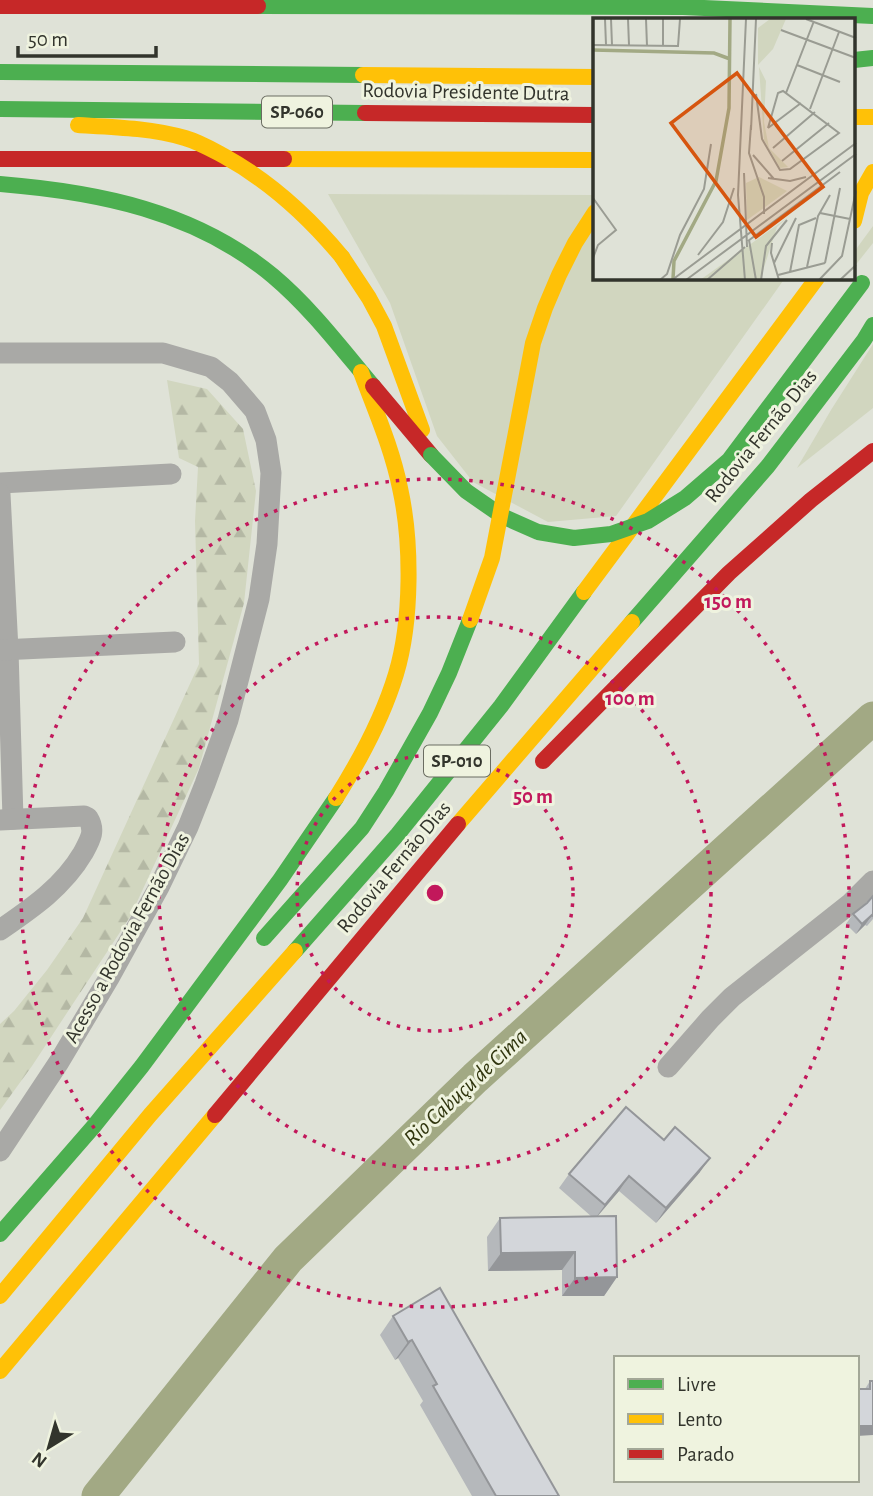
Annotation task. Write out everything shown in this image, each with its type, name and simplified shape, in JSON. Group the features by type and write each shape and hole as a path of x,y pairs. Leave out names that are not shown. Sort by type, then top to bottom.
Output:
{"highway":[{"path":"682,7 738,0"},
{"path":"0,6 682,7 873,16"},
{"name":"Rodovia Presidente Dutra","path":"0,72 593,77"},
{"name":"Rodovia Presidente Dutra","path":"0,109 593,115"},
{"path":"39,125 137,129 186,139 245,168 281,193 313,223 342,257 367,294 387,334 431,455"},
{"path":"0,159 593,160"},
{"path":"856,214 870,165"},
{"path":"0,184 96,195 172,216 204,230 239,251 302,303 334,337 450,477 468,494 487,508 521,526 568,538 585,538 623,531 643,523 664,513 726,464 873,268"},
{"path":"856,223 873,196"},
{"path":"211,974 248,953 362,828 430,713 449,673 492,558 531,353 541,314 565,259 593,215"},
{"name":"Rodovia Fernão Dias","path":"0,1296 150,1115 431,794 548,643 605,561 816,280"},
{"name":"Rodovia Fernão Dias","path":"0,1371 376,923 426,859 768,466 873,325"},
{"path":"0,1234 122,1091 211,974 307,843 351,774 372,734 396,672 408,597 401,491 384,430 361,372"},
{"path":"534,770 730,573 868,445"},
{"path":"376,923 458,848"}],"street":[{"name":"Acesso a Rodovia Fernão Dias","path":"0,353 163,353 211,367 230,383 255,411 266,440 271,473 267,544 259,599 228,720 188,827 159,887 109,978 59,1062 0,1152"},
{"path":"0,483 171,474"},
{"path":"0,494 6,820 84,816 88,818 92,828 91,839 75,867 58,887 0,930"},
{"path":"4,650 175,642"},
{"path":"668,1067 732,997 851,903 873,881"}],"green space":[{"path":"328,194 593,195 593,280 784,280 616,516 548,522 473,482 437,436 390,303"},
{"path":"873,226 873,243 856,264 856,249"},
{"path":"873,344 873,408 797,468 831,410"},
{"path":"167,380 207,389 243,429 256,491 244,603 199,768 130,917 0,1110 0,1024 47,970 83,918 199,664 195,521 198,467 179,458"}],"building":[{"path":"873,896 873,916 862,924 853,914"},
{"path":"626,1107 664,1140 675,1127 710,1158 666,1208 629,1176 605,1205 569,1174"},
{"path":"616,1216 617,1277 575,1278 575,1252 501,1253 500,1218"},
{"path":"440,1288 559,1496 496,1496 433,1386 437,1384 412,1340 408,1342 393,1316"},
{"path":"870,1381 873,1381 873,1426 859,1426 859,1389 870,1389"}],"waterway":[{"name":"Rio Cabuçu de Cima","path":"98,1496 288,1259 475,1078 873,718"}],"traffic: fast":[{"path":"258,6 683,7 873,16"},
{"path":"856,60 873,58"},
{"path":"0,72 363,75"},
{"path":"0,109 365,113"},
{"path":"0,184 109,199 178,220 211,235 243,254 287,288 373,386"},
{"path":"431,455 466,491 502,516 538,532 574,538 611,534 648,521 685,498 729,460 862,283"},
{"path":"632,622 768,466 873,325"},
{"path":"295,951 398,834 501,706 584,592"},
{"path":"264,938 362,828 386,791 430,713 470,620"},
{"path":"0,1234 142,1066 280,880 336,798"}],"traffic: slow":[{"path":"363,75 593,77"},
{"path":"856,117 873,117"},
{"path":"78,125 159,132 205,146 241,166 273,189 302,214 342,257"},
{"path":"284,159 593,160"},
{"path":"856,213 861,193 873,172"},
{"path":"470,620 492,558 533,343 559,275 593,215"},
{"path":"342,257 384,326 422,430"},
{"path":"584,592 816,280"},
{"path":"336,798 370,738 391,690 401,653 407,606 407,532 400,488 388,444 361,372"},
{"path":"458,824 632,622"},
{"path":"0,1296 150,1115 295,951"},
{"path":"0,1371 215,1115"}],"traffic: jam":[{"path":"0,6 258,6"},
{"path":"365,113 593,115"},
{"path":"0,159 284,159"},
{"path":"373,386 431,455"},
{"path":"543,761 729,573 811,500 873,451"},
{"path":"215,1115 458,824"}]}
